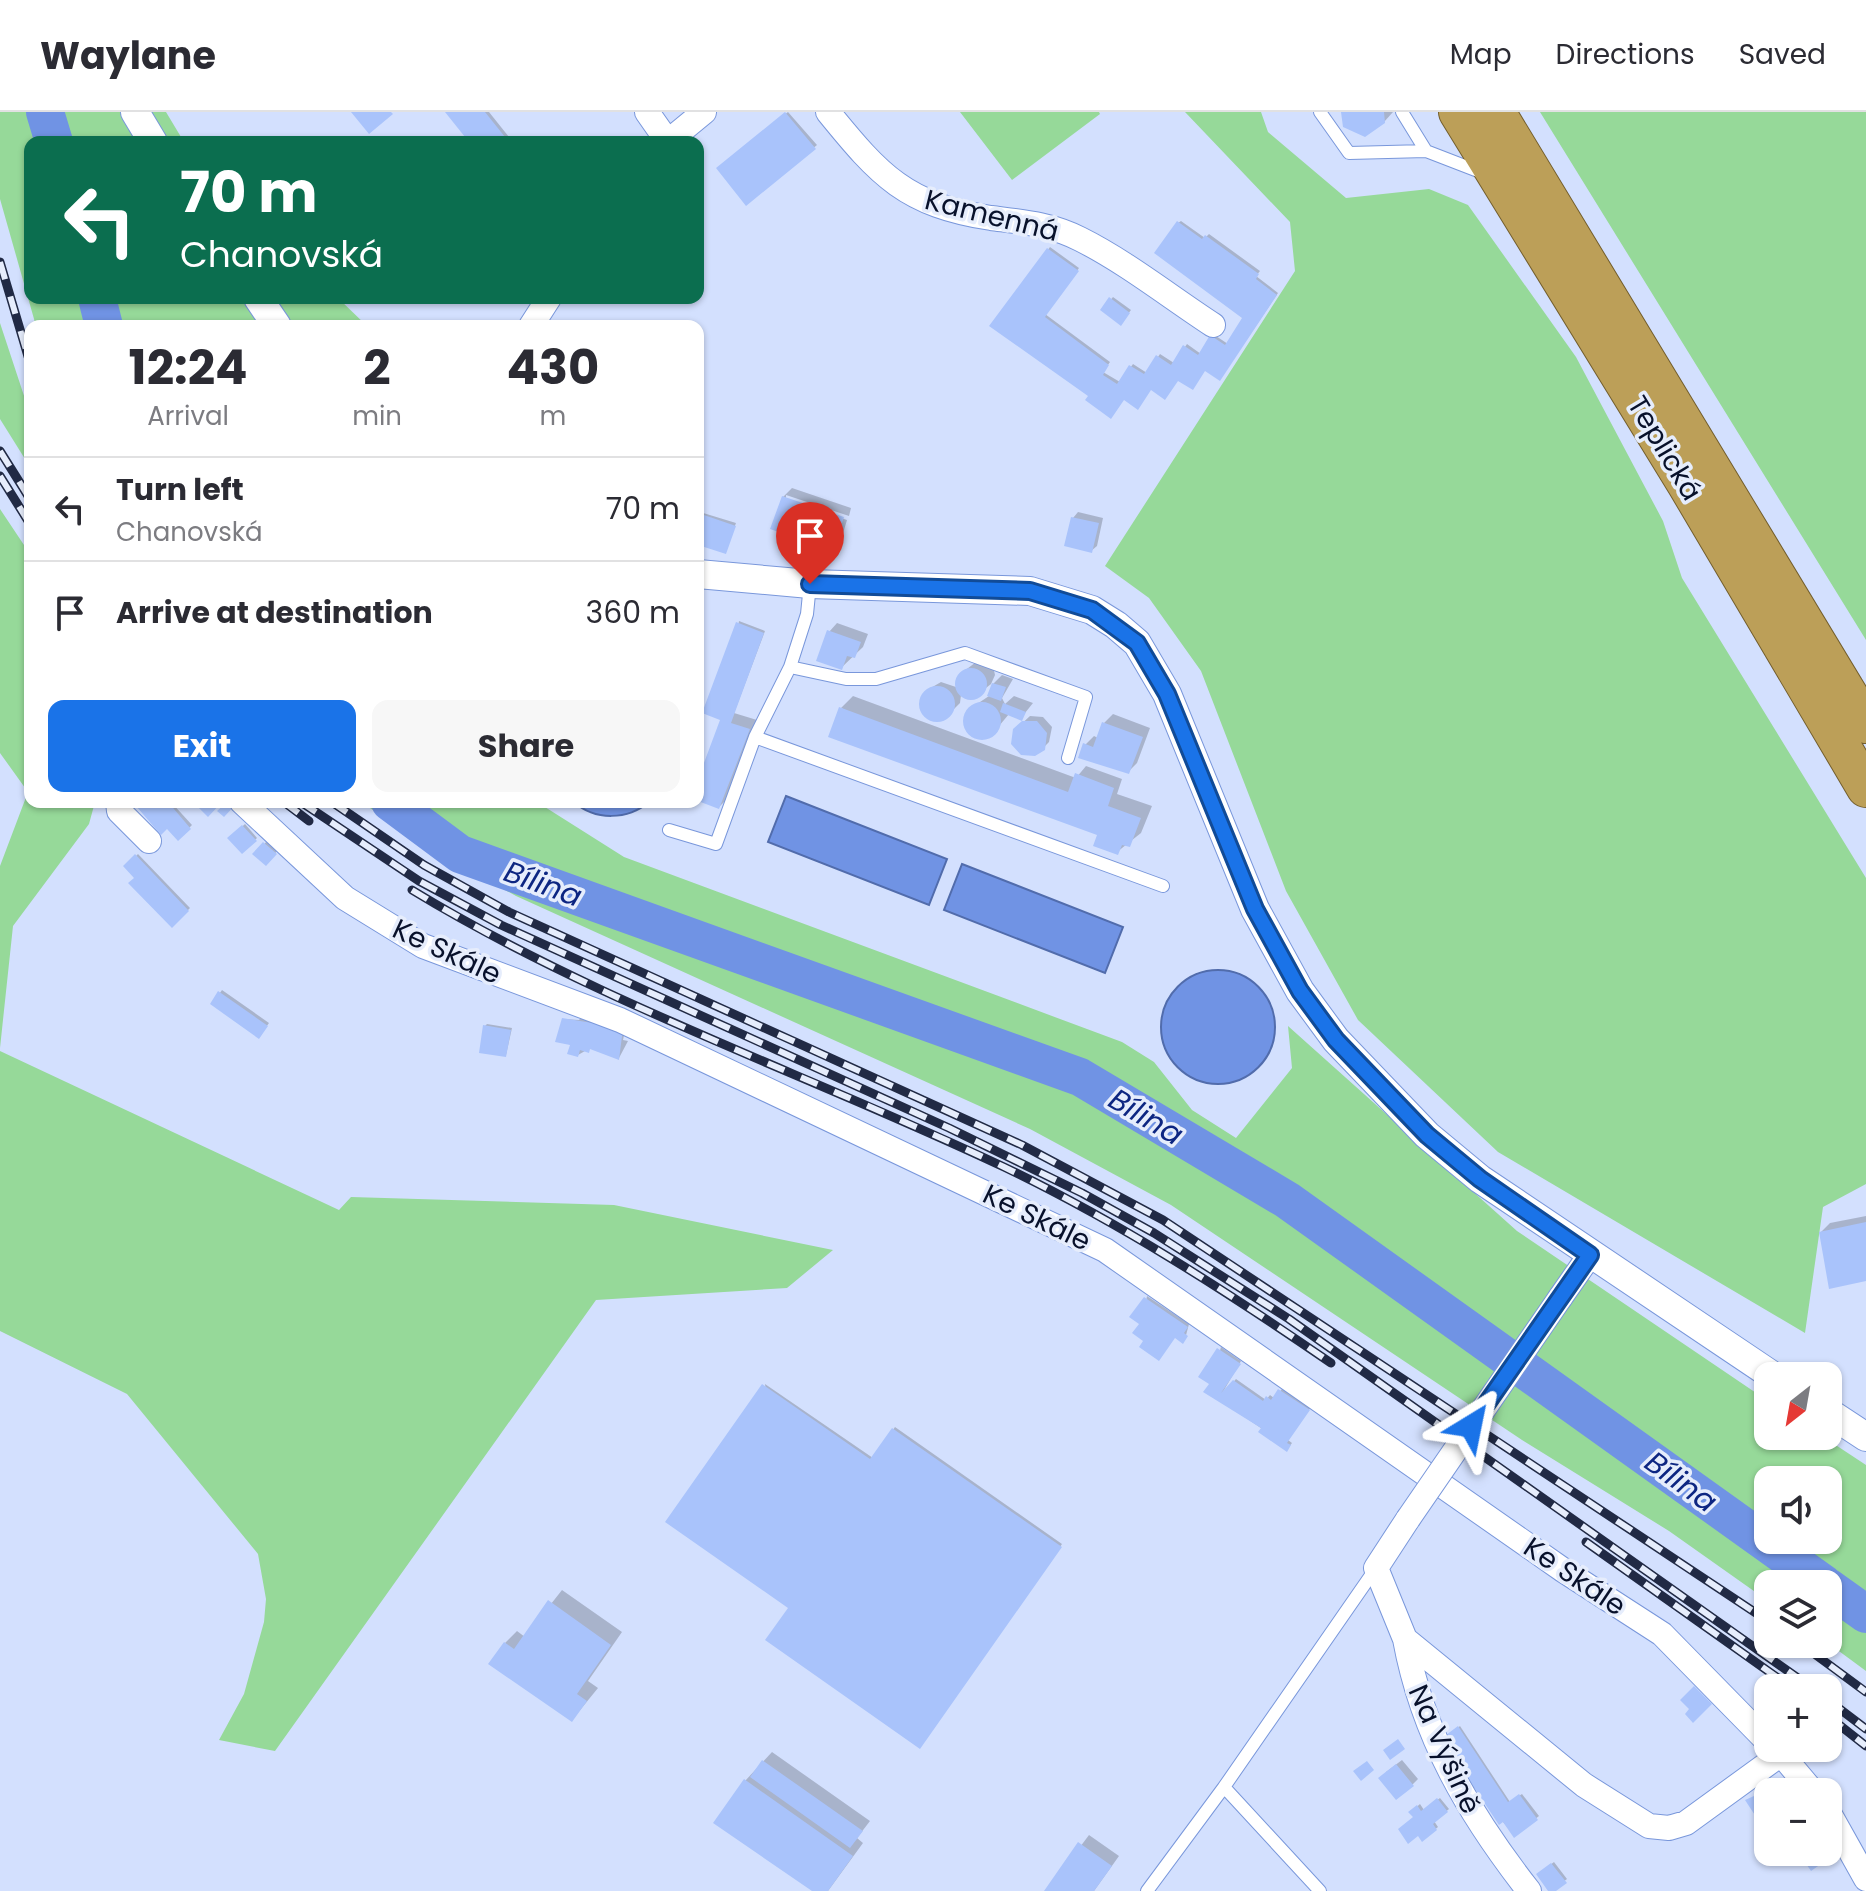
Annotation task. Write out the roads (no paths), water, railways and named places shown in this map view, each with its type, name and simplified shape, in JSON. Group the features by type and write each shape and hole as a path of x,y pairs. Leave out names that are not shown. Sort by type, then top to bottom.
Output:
{"highway":[{"name":"Teplická","path":"1458,112 1502,180 1866,788"},
{"name":"Teplická","path":"1496,112 1866,724"}],"street":[{"path":"135,112 149,136"},
{"path":"647,112 665,136"},
{"path":"675,136 704,112"},
{"name":"Kamenná","path":"828,112 874,169 913,195 951,211 1038,223 1080,239 1213,325"},
{"path":"704,575 810,584 1030,591 1092,610 1137,643 1167,694 1255,909 1300,991 1336,1040 1427,1135 1480,1179 1754,1363"},
{"path":"119,808 149,841"},
{"name":"Ke Skále","path":"248,808 345,898 423,946 620,1020 1105,1250 1563,1570 1662,1634 1754,1727"},
{"path":"1590,1255 1376,1568 1405,1639 1584,1785 1649,1826 1669,1828 1686,1823 1758,1762"},
{"path":"1842,1421 1866,1437"},
{"name":"Na Výšině","path":"1405,1639 1412,1676 1456,1786 1529,1891"},
{"name":"Ke Skále","path":"1787,1762 1801,1778"},
{"path":"1842,1836 1866,1879"}],"lane":[{"path":"1320,112 1349,153 1426,151 1502,180"},
{"path":"1402,112 1426,151"},
{"path":"669,830 716,844 755,737 790,667 807,614 810,584"},
{"path":"790,667 846,679 876,679 965,653 1086,697 1068,758"},
{"path":"755,737 1163,886"},
{"path":"1147,1891 1224,1787 1376,1568"},
{"path":"1224,1787 1320,1891"}],"water":[{"path":"786,796 947,859 929,905 768,842"},
{"path":"582,808 641,808 622,815 592,813"},
{"path":"962,864 1123,927 1105,973 944,910"},
{"path":"1218,970 1240,975 1258,987 1270,1005 1275,1027 1270,1049 1258,1067 1240,1079 1218,1084 1196,1079 1178,1067 1166,1049 1161,1027 1166,1005 1178,987 1196,975"}],"waterway":[{"name":"Bílina","path":"45,112 52,136"},
{"name":"Bílina","path":"98,304 102,320"},
{"name":"Bílina","path":"398,808 460,854 1080,1077 1287,1200 1804,1570"},
{"name":"Bílina","path":"1842,1597 1866,1614"}],"railway":[{"path":"0,262 24,343"},
{"path":"0,451 24,489"},
{"path":"0,476 24,514"},
{"path":"292,808 309,821"},
{"path":"310,808 419,881 501,925 949,1128 1082,1193 1154,1233 1289,1319 1792,1674"},
{"path":"341,808 424,865 509,912 1022,1145 1163,1220 1754,1612"},
{"path":"412,890 483,931 629,1003 930,1133 1047,1188 1171,1259 1331,1363"},
{"path":"1586,1542 1772,1674"},
{"path":"1820,1658 1866,1692"},
{"path":"1842,1711 1866,1729"},
{"path":"1842,1727 1866,1746"}]}
